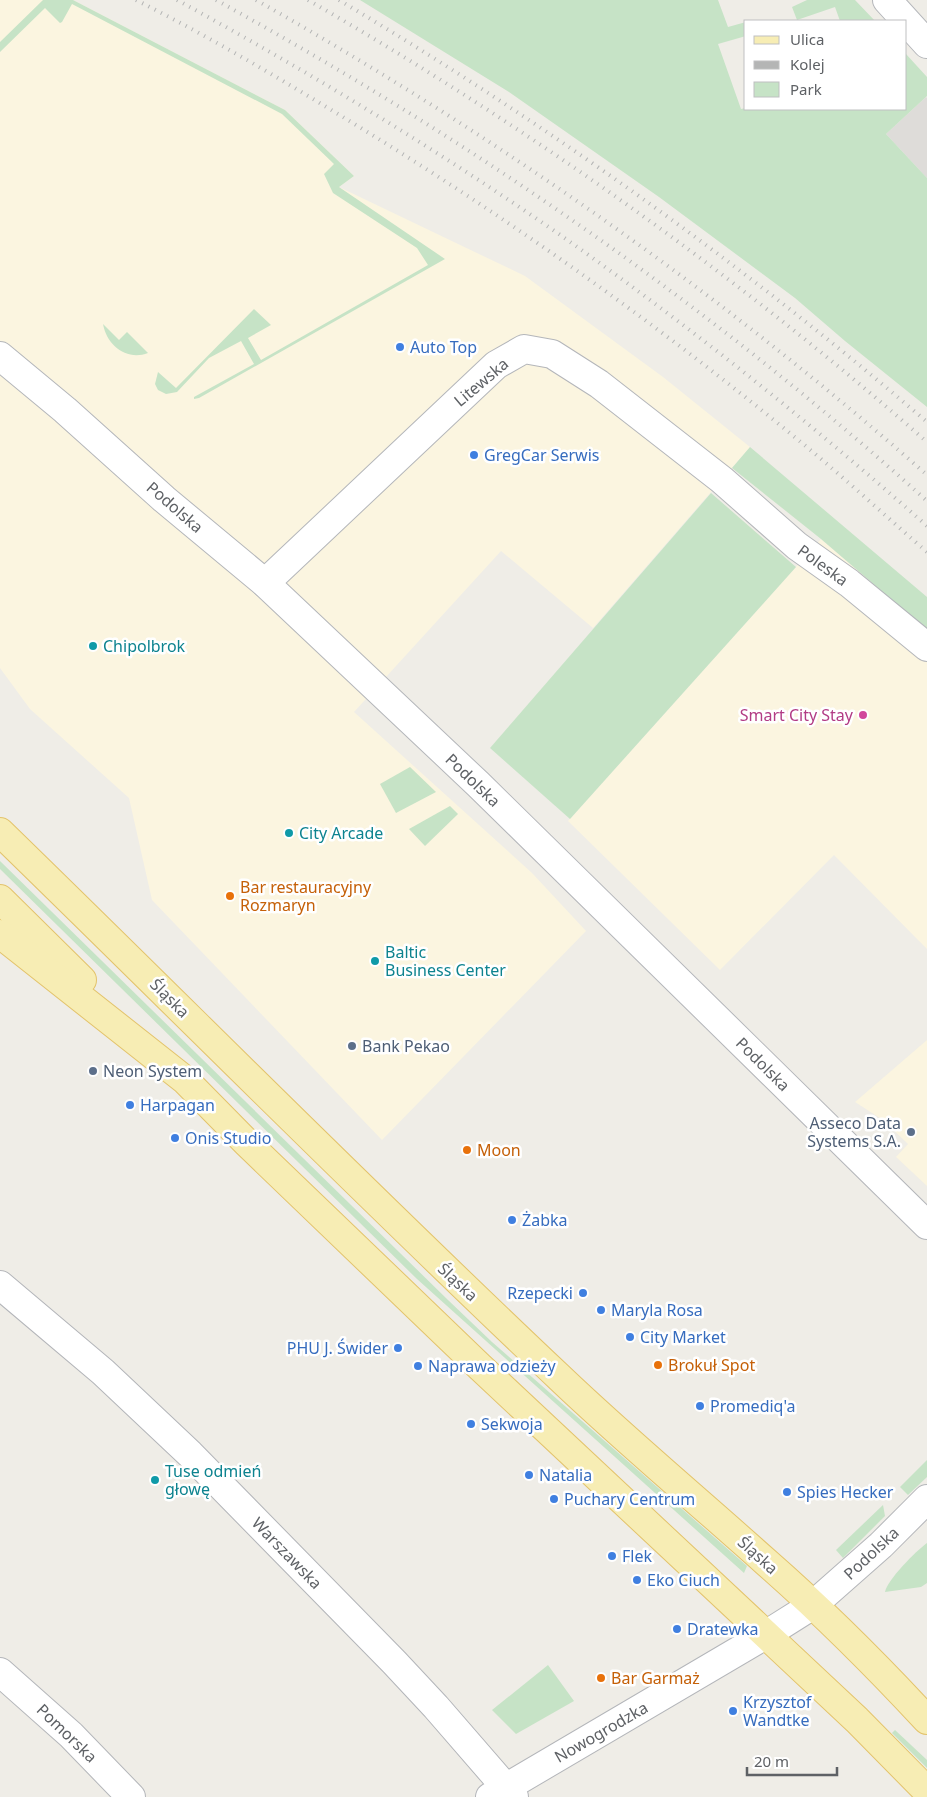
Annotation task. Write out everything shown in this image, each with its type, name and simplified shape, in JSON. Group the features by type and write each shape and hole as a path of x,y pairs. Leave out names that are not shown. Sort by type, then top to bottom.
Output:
{"main road":[{"name":"Śląska","path":"0,832 433,1259 601,1417 767,1562 874,1664 927,1720"},
{"path":"0,899 186,1080 247,1143 472,1359 767,1634 857,1720 927,1791"},
{"path":"0,934 186,1080"}],"street":[{"path":"887,0 905,20"},
{"path":"907,22 927,44"},
{"name":"Litewska","path":"265,583 496,365 524,349 552,354 599,384 722,480"},
{"name":"Podolska","path":"0,356 65,410 164,499 265,583 484,791 927,1225"},
{"name":"Poleska","path":"722,480 797,546 849,583 927,647"},
{"name":"Warszawska","path":"0,1285 102,1372 190,1454 436,1707 504,1794"},
{"name":"Podolska","path":"813,1605 882,1545 927,1498"},
{"name":"Nowogrodzka","path":"504,1794 813,1605"},
{"name":"Pomorska","path":"0,1672 71,1735 131,1797"}],"shaded area":[{"path":"0,0 73,0 285,110 354,176 339,187 525,276 663,377 750,447 593,628 501,551 354,712 532,873 586,931 382,1140 152,900 129,798 30,709 0,668"},
{"path":"927,98 927,178 886,134"},
{"path":"821,539 927,630 927,949 834,855 720,970 568,821"},
{"path":"927,1040 927,1186 896,1157 908,1144 883,1120 855,1102"}],"green space":[{"path":"43,0 73,0 285,110 354,176 339,187 445,259 199,398 194,399 194,397 254,364 241,341 209,358 177,392 166,394 158,390 155,384 158,372 176,388 254,309 271,325 248,338 261,360 428,265 417,248 333,193 324,174 334,164 282,114 72,4 60,23 45,8 0,52 0,42"},
{"path":"360,0 718,0 728,27 744,23 744,37 718,44 741,109 744,108 744,110 907,110 907,55 927,77 927,96 886,134 927,178 927,407 795,298 659,197 509,92"},
{"path":"807,0 855,0 874,20 840,20 835,7 797,20 792,7"},
{"path":"103,324 119,340 127,332 148,353 133,355 119,350 109,339"},
{"path":"750,447 927,597 927,630 821,539 732,468"},
{"path":"711,493 796,567 570,819 490,748"},
{"path":"410,767 436,792 396,813 380,784"},
{"path":"450,806 458,814 425,846 409,829"},
{"path":"0,861 448,1300 492,1342 747,1566 744,1573 417,1279 0,869"},
{"path":"927,1460 927,1477 908,1495 900,1487"},
{"path":"883,1505 885,1516 843,1558 836,1550"},
{"path":"927,1543 927,1583 921,1587 885,1592 896,1573"},
{"path":"548,1665 574,1701 516,1734 492,1710"},
{"path":"895,1730 927,1760 927,1768 892,1733"}],"railway":[{"path":"136,0 254,64 387,144 575,269 636,313 755,405 828,465 927,552"},
{"path":"177,0 375,114 471,175 566,239 751,378 927,526"},
{"path":"216,0 404,110 586,230 761,360 845,429 927,501"},
{"path":"256,0 433,106 604,220 687,280 769,343 927,475"},
{"path":"308,0 390,48 470,99 550,151 628,206 781,320 927,442"},
{"path":"339,0 493,96 642,198 787,307 927,422"}],"place":[{"name":"Auto Top","path":"400,347"},
{"name":"GregCar Serwis","path":"474,455"},
{"name":"Chipolbrok","path":"93,646"},
{"name":"Smart City Stay","path":"863,715"},
{"name":"City Arcade","path":"289,833"},
{"name":"Bar restauracyjny Rozmaryn","path":"230,896"},
{"name":"Baltic Business Center","path":"375,961"},
{"name":"Bank Pekao","path":"352,1046"},
{"name":"Neon System","path":"93,1071"},
{"name":"Harpagan","path":"130,1105"},
{"name":"Asseco Data Systems S.A.","path":"911,1132"},
{"name":"Onis Studio","path":"175,1138"},
{"name":"Moon","path":"467,1150"},
{"name":"Żabka","path":"512,1220"},
{"name":"Rzepecki","path":"583,1293"},
{"name":"Maryla Rosa","path":"601,1310"},
{"name":"City Market","path":"630,1337"},
{"name":"PHU J. Świder","path":"398,1348"},
{"name":"Brokuł Spot","path":"658,1365"},
{"name":"Naprawa odzieży","path":"418,1366"},
{"name":"Promediq'a","path":"700,1406"},
{"name":"Sekwoja","path":"471,1424"},
{"name":"Natalia","path":"529,1475"},
{"name":"Tuse odmień głowę","path":"155,1480"},
{"name":"Spies Hecker","path":"787,1492"},
{"name":"Puchary Centrum","path":"554,1499"},
{"name":"Flek","path":"612,1556"},
{"name":"Eko Ciuch","path":"637,1580"},
{"name":"Dratewka","path":"677,1629"},
{"name":"Bar Garmaż","path":"601,1678"},
{"name":"Krzysztof Wandtke","path":"733,1711"}]}
